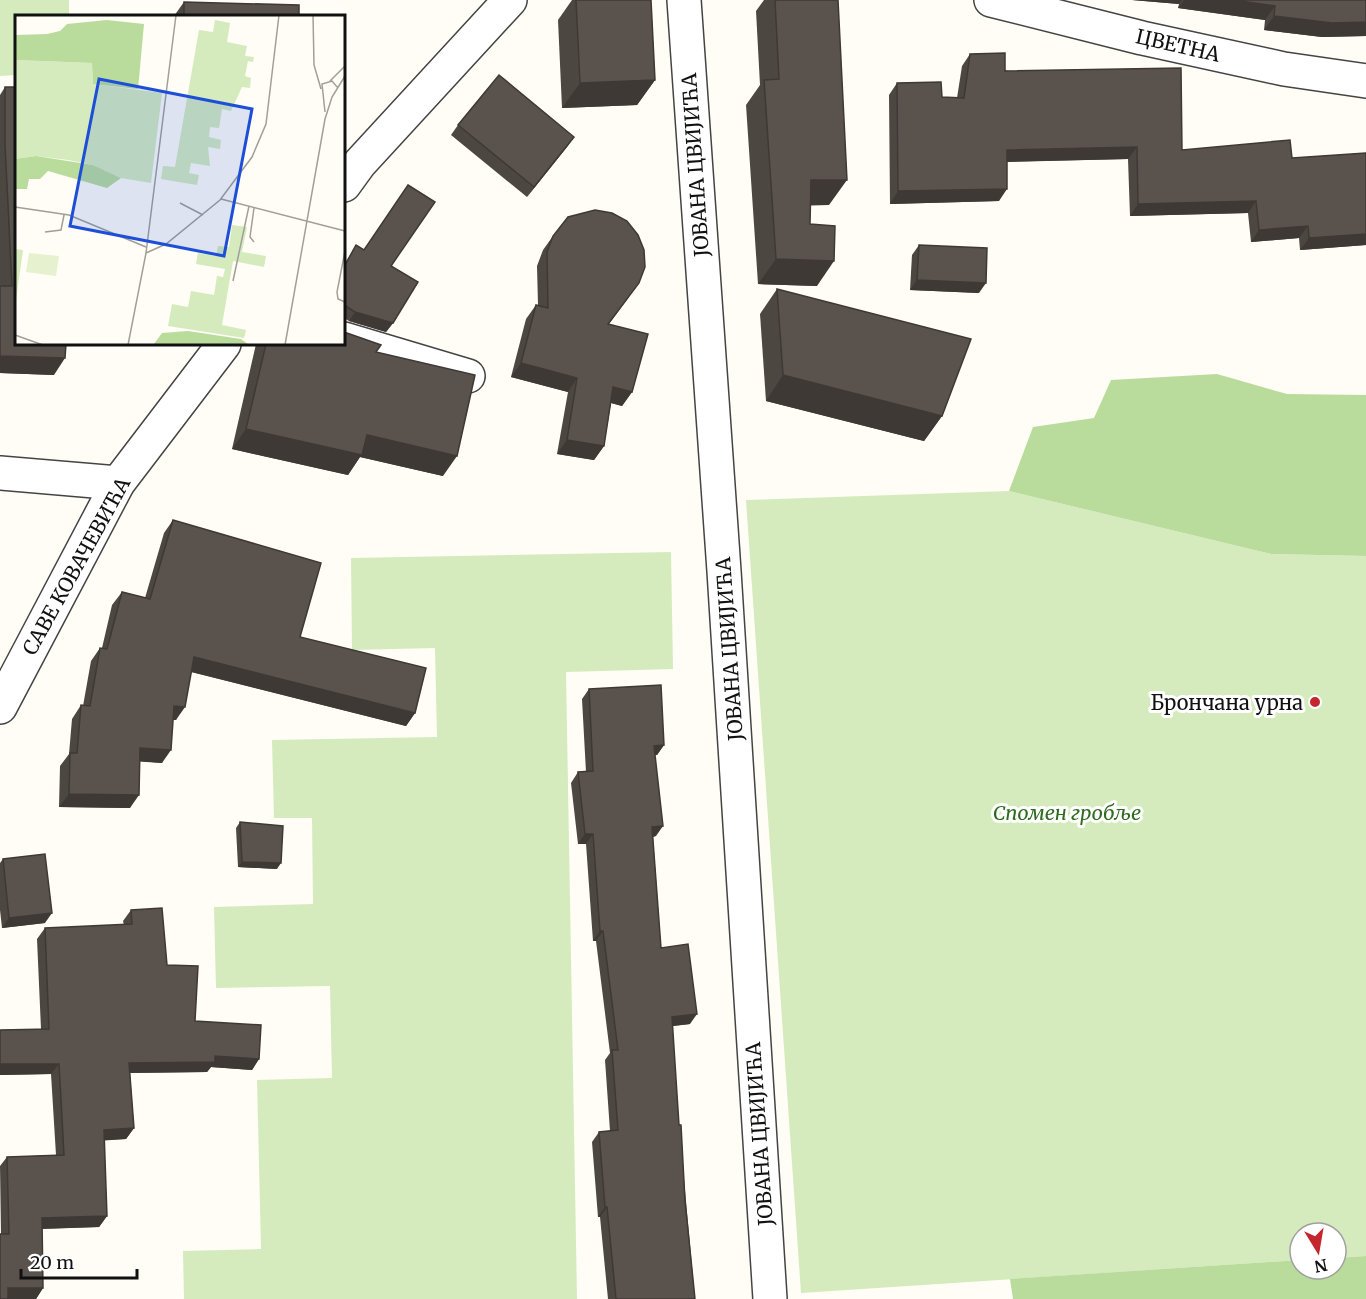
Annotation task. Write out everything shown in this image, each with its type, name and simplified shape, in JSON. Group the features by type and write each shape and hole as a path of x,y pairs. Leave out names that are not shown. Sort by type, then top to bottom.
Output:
{"street":[{"path":"345,184 360,163 510,0"},
{"name":"ЈОВАНА ЦВИЈИЋА","path":"684,0 724,571 770,1299"},
{"name":"ЦВЕТНА","path":"991,0 1142,38 1284,69 1366,81"},
{"path":"345,339 468,376"},
{"name":"САВЕ КОВАЧЕВИЋА","path":"0,707 118,483 223,345"},
{"path":"0,473 118,483"}],"green space":[{"path":"0,0 69,0 69,15 15,15 15,75 0,76"},
{"path":"1217,374 1287,394 1366,395 1366,556 1271,554 1009,491 1033,427 1094,418 1111,380"},
{"name":"Спомен гробље","path":"1009,491 1271,554 1366,556 1366,1256 1348,1257 1348,1221 1288,1221 1288,1261 801,1293 746,500"},
{"path":"671,552 673,669 566,672 577,1299 184,1299 183,1251 261,1249 257,1080 332,1078 330,986 216,988 214,907 313,904 312,818 274,818 272,740 437,737 435,648 352,650 351,558"},
{"path":"1366,1256 1366,1299 1013,1299 1010,1279 1288,1261 1288,1281 1348,1281 1348,1257"}],"building":[{"path":"576,0 651,0 655,80 580,83"},
{"path":"775,0 838,0 847,180 811,180 810,224 835,226 834,261 776,259 764,80 779,79"},
{"path":"1233,0 1366,0 1366,22 1332,23 1274,16 1275,6"},
{"path":"184,2 299,5 299,15 184,15"},
{"path":"1005,53 1005,71 1181,68 1182,150 1290,140 1292,158 1366,153 1366,234 1309,238 1308,226 1259,230 1256,201 1138,204 1137,147 1007,150 1007,189 898,191 897,83 941,82 942,97 964,98 970,54"},
{"path":"499,75 574,137 534,187 458,125"},
{"path":"5,87 15,87 15,345 66,345 65,358 0,356 0,286 12,286 5,144"},
{"path":"408,185 435,202 391,266 418,282 393,323 355,312 345,306 345,265 356,245 364,250"},
{"path":"595,210 612,213 627,221 638,235 644,250 645,267 639,283 608,324 648,334 632,392 613,387 604,446 567,440 577,378 521,363 536,305 548,308 547,252 553,236 568,217"},
{"path":"919,245 987,248 986,283 917,280"},
{"path":"777,289 971,339 942,416 783,375"},
{"path":"345,332 381,345 376,352 475,375 457,456 367,435 362,455 246,429 266,345 345,345"},
{"path":"173,520 321,563 300,637 426,668 415,713 194,657 185,707 174,706 171,750 140,748 139,795 69,794 70,753 77,753 81,705 90,706 100,648 107,649 122,592 150,599"},
{"path":"661,685 664,745 654,746 663,826 652,827 661,948 688,944 697,1014 672,1017 685,1201 695,1299 616,1299 599,1132 618,1130 612,1050 618,1050 603,931 600,931 593,834 585,834 578,772 593,771 589,689"},
{"path":"240,822 283,826 281,863 242,862"},
{"path":"45,854 52,913 9,918 3,859"},
{"path":"162,908 167,965 198,966 195,1021 261,1025 259,1059 215,1056 215,1062 129,1063 134,1128 104,1130 107,1216 42,1218 43,1288 8,1288 8,1299 0,1299 0,1234 9,1234 7,1157 64,1155 59,1064 0,1064 0,1030 49,1029 45,928 132,924 131,910"}],"place":[{"name":"Брончана урна","path":"1315,702"}]}
